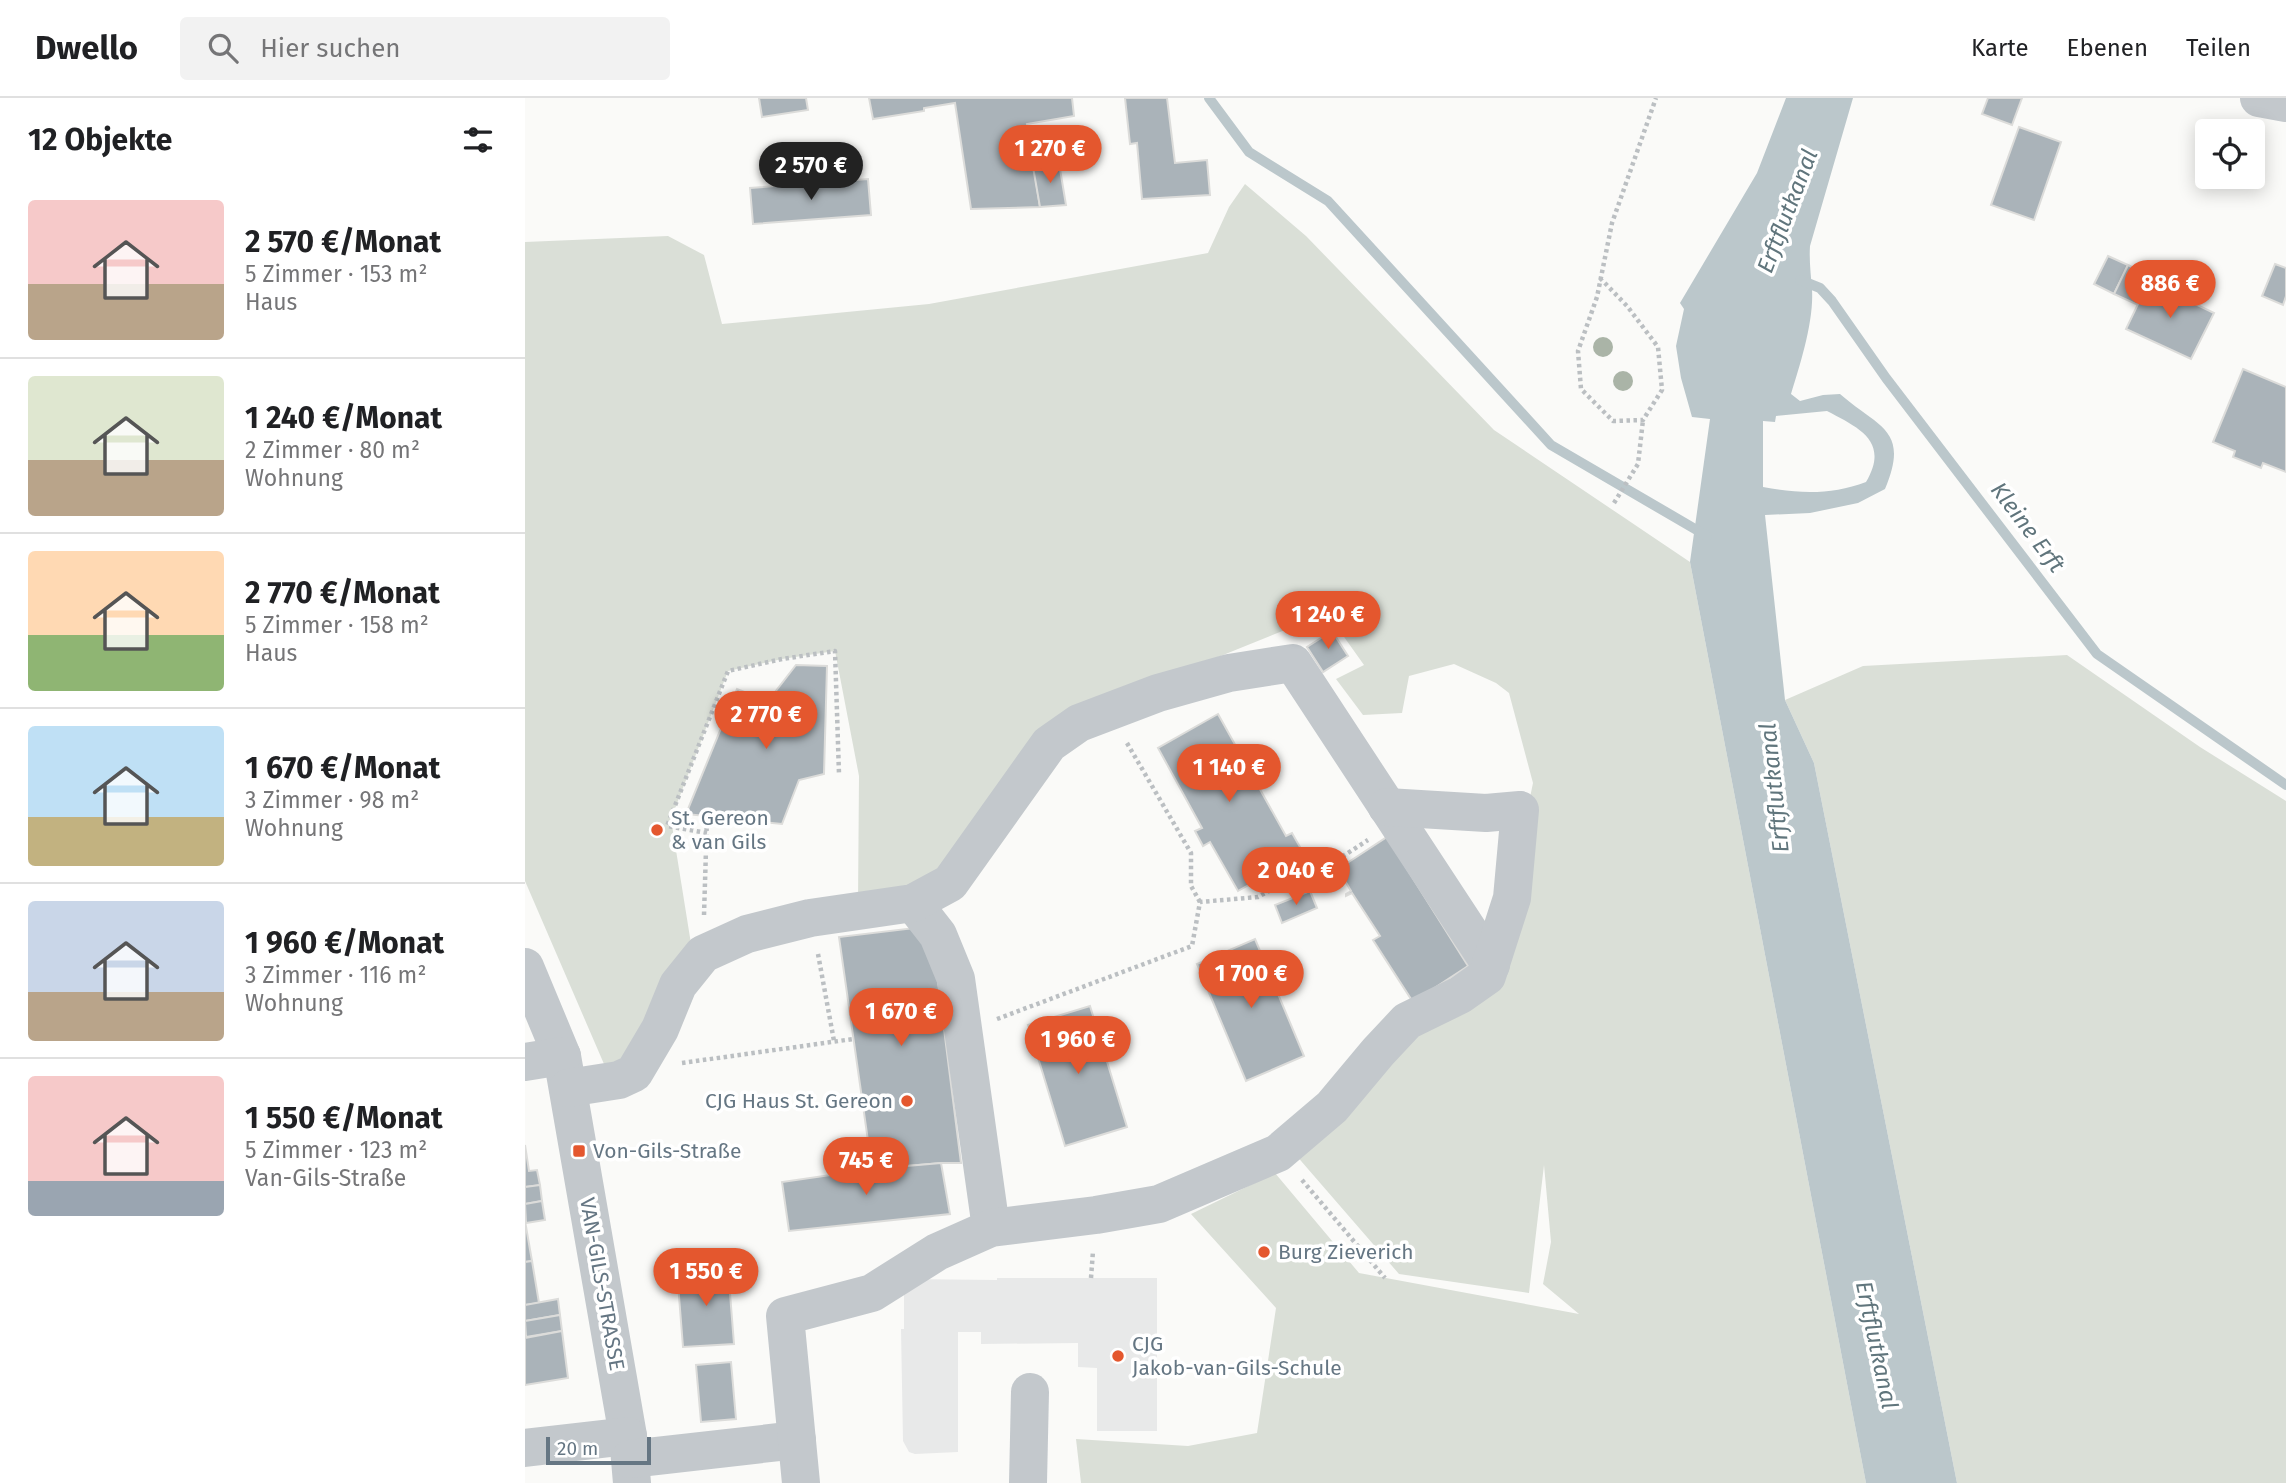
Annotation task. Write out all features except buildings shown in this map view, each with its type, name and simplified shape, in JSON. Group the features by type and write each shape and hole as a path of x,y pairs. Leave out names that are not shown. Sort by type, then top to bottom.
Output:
{"street":[{"path":"2259,98 2286,103"},
{"path":"525,1062 565,1072 619,1080 633,1073 660,1029 678,985 703,954 747,934 810,919 913,903 950,883 1049,744 1079,723 1158,694 1229,673 1293,663 1491,965"},
{"path":"801,1483 785,1316 872,1293 937,1252 991,1228 1159,1204 1278,1153 1332,1107 1407,1021 1460,995 1486,976 1512,898 1520,810 1392,814"},
{"path":"913,903 938,935 956,979 991,1228"},
{"name":"VAN-GILS-STRASSE","path":"525,967 565,1072 630,1459"},
{"path":"1028,1483 1030,1392"},
{"path":"525,1448 630,1459 797,1440"}],"path":[{"path":"1643,420 1613,421 1581,389 1578,351 1597,298 1612,223 1656,98"},
{"path":"1600,278 1627,306 1658,347 1662,390 1643,420 1638,464 1614,503"},
{"path":"707,833 667,826 728,671 835,651 839,774"},
{"path":"963,1031 1192,946 1200,902 1191,886 1191,853 1109,712"},
{"path":"1200,902 1258,897 1307,870 1323,869 1392,814"},
{"path":"703,954 707,817"},
{"path":"810,919 834,1041"},
{"path":"633,1073 675,1064 853,1039"},
{"path":"1278,1153 1385,1278"}],"shaded area":[{"path":"1245,184 1306,236 1494,430 1690,562 1866,1483 1081,1483 1076,1439 1188,1446 1257,1433 1276,1308 1191,1214 1275,1173 1359,1273 1579,1314 1543,1284 1551,1242 1544,1165 1529,1293 1399,1274 1295,1154 1412,1031 1492,979 1533,783 1509,693 1496,683 1454,664 1409,676 1402,713 1363,715 1336,679 1364,665 1327,613 1092,708 940,869 907,888 858,902 859,776 835,651 728,671 671,819 692,950 627,1066 604,1064 525,881 525,242 668,236 704,255 722,324 929,304 1208,253 1229,207"},
{"path":"2067,655 2200,747 2286,801 2286,1483 1957,1483 1814,763 1785,700 1863,666"},
{"name":"CJG Jakob-van-Gils-Schule","path":"1157,1278 1157,1431 1097,1431 1097,1368 1078,1367 1078,1343 981,1344 981,1332 958,1332 958,1452 909,1452 903,1441 901,1329 904,1329 904,1279"}],"water":[{"name":"Erftflutkanal","path":"1786,98 1853,98 1810,246 1811,315 1791,394 1800,401 1840,394 1887,432 1894,454 1892,469 1885,489 1858,503 1810,513 1765,515 1785,700 1814,763 1957,1483 1866,1483 1690,562 1710,419 1692,417 1681,378 1676,346 1684,309 1680,303 1757,173","holes":["1827,411 1860,430 1873,446 1873,468 1866,482 1815,492 1763,487 1763,421 1775,422 1776,416"]}],"waterway":[{"path":"1209,98 1249,152 1328,201 1551,445 1707,536"},
{"name":"Kleine Erft","path":"1800,280 1820,288 1832,301 1886,378 2097,654 2286,785"}],"place":[{"name":"St. Gereon & van Gils","path":"657,830"},
{"name":"CJG Haus St. Gereon","path":"907,1101"},
{"name":"Von-Gils-Straße","path":"579,1151"},
{"name":"Burg Zieverich","path":"1264,1252"},
{"name":"CJG Jakob-van-Gils-Schule","path":"1118,1356"}]}
